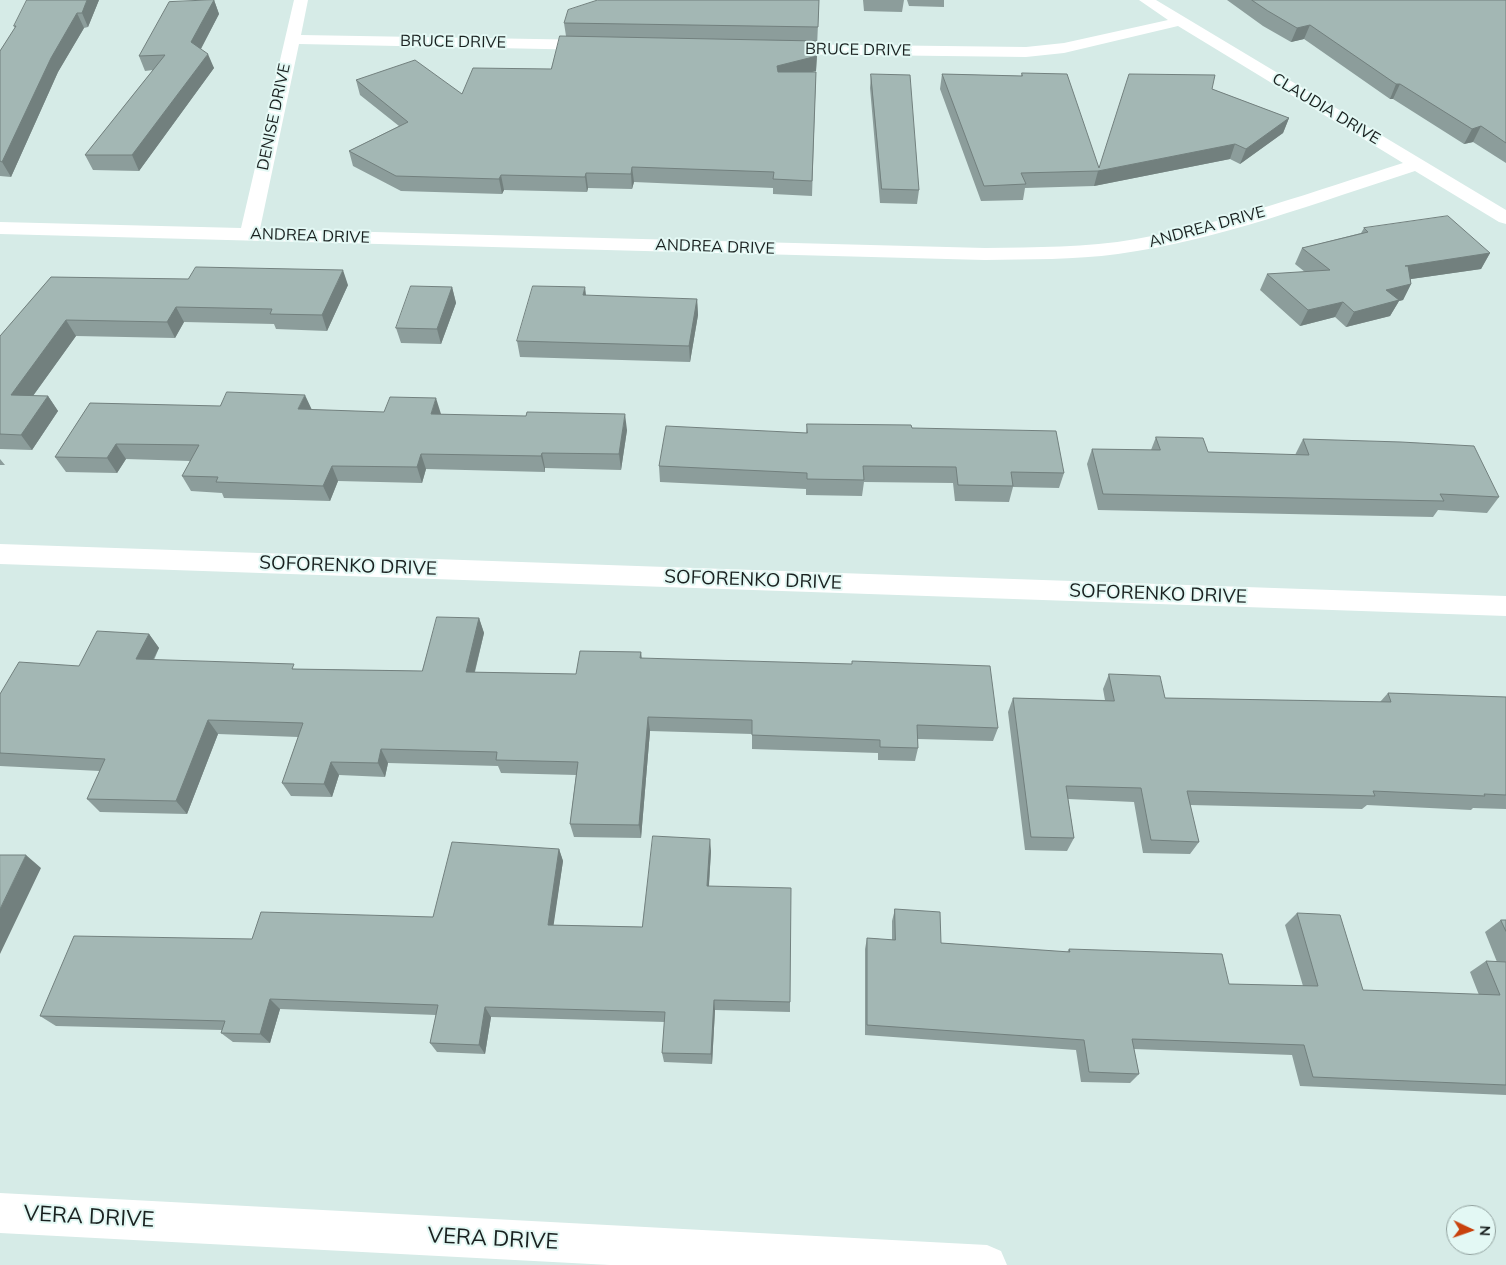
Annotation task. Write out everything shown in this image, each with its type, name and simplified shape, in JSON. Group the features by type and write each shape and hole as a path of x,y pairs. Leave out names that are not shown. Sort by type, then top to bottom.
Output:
{"street":[{"name":"DENISE DRIVE","path":"249,234 301,0"},
{"name":"CLAUDIA DRIVE","path":"1146,0 1506,218"},
{"name":"BRUCE DRIVE","path":"768,48 1026,52 1064,48 1181,21"},
{"name":"BRUCE DRIVE","path":"291,39 609,45"},
{"name":"ANDREA DRIVE","path":"0,228 985,254 1058,253 1135,246 1200,232 1418,164"},
{"name":"SOFORENKO DRIVE","path":"0,554 1506,606"},
{"name":"VERA DRIVE","path":"0,1213 986,1265"}],"building":[{"path":"27,0 87,0 82,13 77,13 51,58 2,162 0,161 0,51 16,26 14,26"},
{"path":"214,0 191,42 208,54 132,155 85,155 165,55 139,56 169,2"},
{"path":"598,0 819,0 818,27 564,23 568,10"},
{"path":"1252,0 1506,0 1506,143 1481,126 1472,129 1400,84 1396,84 1310,25 1297,28"},
{"path":"560,36 817,41 817,56 777,66 778,72 816,72 812,181 773,179 774,172 632,167 631,174 586,173 585,177 501,175 499,179 396,176 349,151 408,122 356,80 415,60 462,94 473,68 551,69"},
{"path":"1022,73 1067,74 1099,168 1129,74 1215,75 1212,89 1289,118 1246,149 1235,144 1098,171 1021,173 1026,184 984,186 942,74 1022,76"},
{"path":"871,74 910,75 919,190 882,189"},
{"path":"1448,216 1490,253 1405,266 1408,266 1411,284 1386,290 1399,300 1354,312 1343,302 1308,310 1267,274 1330,270 1302,248 1368,232 1364,228"},
{"path":"196,267 343,270 322,315 270,314 272,309 176,307 167,322 66,320 11,395 48,396 21,435 0,434 0,336 51,277 188,279"},
{"path":"411,286 452,287 437,329 396,328"},
{"path":"533,286 585,287 583,295 697,299 689,346 517,341"},
{"path":"227,392 305,395 298,409 384,412 390,397 436,398 431,414 526,416 527,412 625,414 619,454 542,453 541,456 421,454 417,467 332,466 323,486 216,482 218,477 182,476 199,445 116,444 107,458 55,457 90,403 220,406"},
{"path":"807,424 911,425 912,428 1056,431 1064,473 1011,472 1013,486 958,485 956,467 863,466 864,480 807,479 807,473 659,466 666,426 807,433"},
{"path":"1156,437 1203,438 1208,452 1309,455 1303,439 1474,446 1499,497 1440,494 1444,501 1103,494 1092,449 1160,450"},
{"path":"437,617 479,618 466,672 576,674 580,651 641,652 640,658 852,664 852,661 990,666 998,728 917,725 918,748 880,747 880,740 752,735 752,720 648,717 639,825 570,824 578,762 496,760 497,752 381,749 378,763 331,762 324,784 282,783 303,723 208,720 176,801 87,799 105,759 0,753 0,694 19,662 79,666 97,631 149,634 136,659 294,664 292,669 422,671"},
{"path":"1109,674 1160,676 1165,698 1391,702 1388,693 1506,697 1506,795 1484,794 1485,796 1373,791 1375,796 1187,791 1199,842 1151,840 1141,788 1066,786 1074,838 1031,837 1013,698 1114,701"},
{"path":"653,836 710,839 707,886 791,888 790,1002 714,1000 711,1054 662,1053 665,1012 485,1007 479,1045 430,1043 438,1005 270,999 260,1034 221,1033 225,1021 40,1016 74,936 252,939 261,912 433,917 452,842 559,849 548,925 642,927"},
{"path":"0,855 26,855 0,909"},
{"path":"895,909 940,912 941,943 1070,952 1069,949 1222,954 1229,984 1318,986 1297,913 1340,915 1363,990 1500,995 1486,961 1506,962 1506,1085 1313,1077 1304,1045 1132,1039 1139,1074 1089,1072 1084,1040 867,1025 867,938 895,940"},
{"path":"1501,920 1506,920 1506,931"}]}
